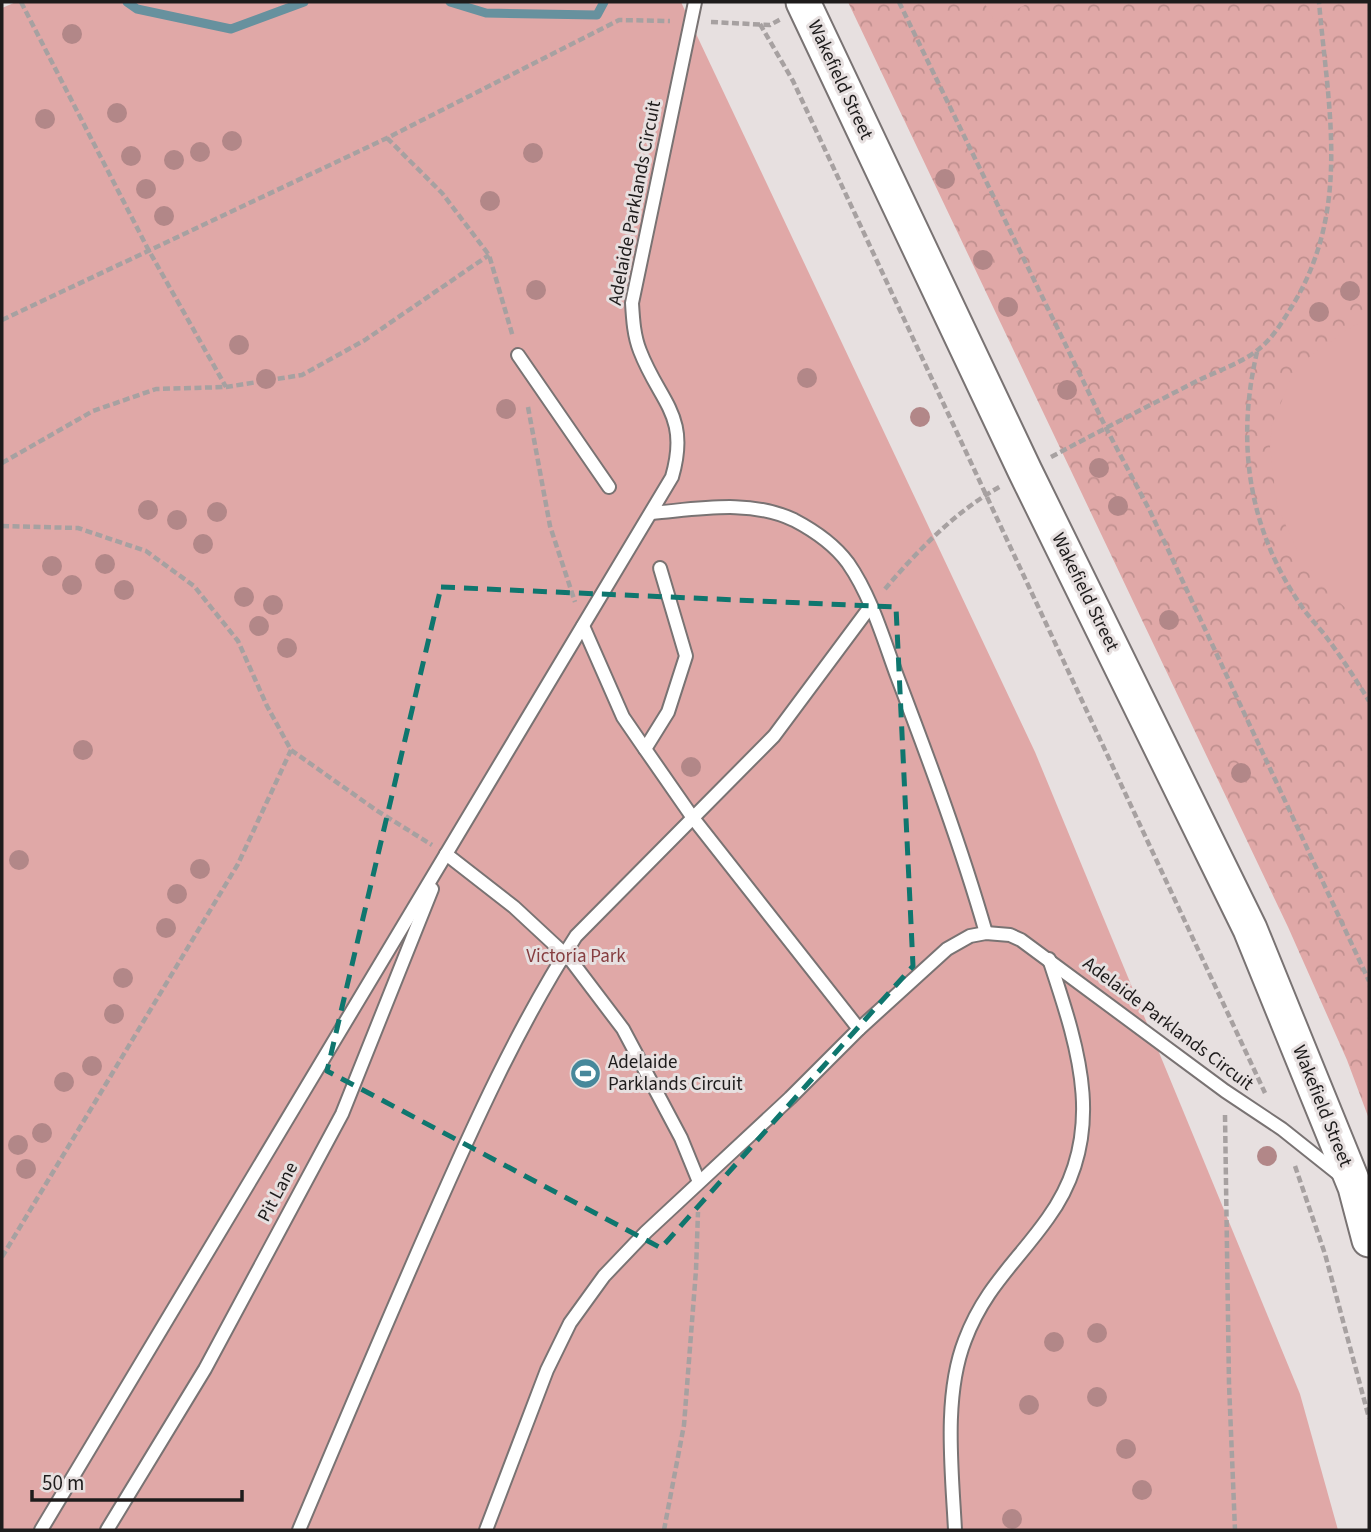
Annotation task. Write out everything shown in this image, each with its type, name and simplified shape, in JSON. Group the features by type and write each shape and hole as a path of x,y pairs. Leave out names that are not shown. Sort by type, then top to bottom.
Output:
{"main road":[{"name":"Wakefield Street","path":"803,2 1026,471 1250,929 1355,1187 1369,1240"}],"lane":[{"name":"Adelaide Parklands Circuit","path":"41,1530 672,477 678,456 678,435 668,403 640,352 633,329 632,303 695,2"},
{"path":"518,355 609,487"},
{"path":"486,1530 547,1370 570,1324 604,1276 646,1232 790,1098 859,1029 947,950 970,936 986,933 974,889 912,715 870,607 850,566 839,552 825,539 794,520 761,510 723,507 652,513"},
{"path":"645,749 668,712 685,656 660,568"},
{"path":"299,1530 466,1143 543,989 564,954 576,936 774,736 870,607"},
{"path":"583,626 623,717 693,818 859,1029"},
{"path":"446,854 514,907 564,954 623,1029 681,1138 699,1182"},
{"name":"Pit Lane","path":"107,1530 205,1369 342,1114 446,854"},
{"name":"Adelaide Parklands Circuit","path":"986,933 1010,935 1049,959 1225,1091 1282,1129 1355,1187"},
{"path":"955,1530 953,1387 957,1362 977,1311 996,1280 1049,1217 1074,1172 1080,1152 1084,1110 1078,1056 1069,1018 1049,959"}],"path":[{"path":"21,2 148,249 226,387"},
{"path":"899,2 1106,428 1150,511 1369,981"},
{"path":"1106,428 1257,351 1284,319 1303,287 1324,234 1330,198 1332,164 1320,2"},
{"path":"2,320 387,138 619,20 770,25"},
{"path":"760,24 793,81 1282,1129 1325,1254 1369,1418"},
{"path":"2,463 93,411 156,389 226,387 302,375 365,340 489,254"},
{"path":"1257,351 1252,374 1246,448 1254,502 1279,570 1369,701"},
{"path":"870,607 907,563 958,515 986,494"},
{"path":"2,526 78,528 146,551 194,586 238,641 267,706 291,750 376,810 446,854"},
{"path":"2,1257 238,864 291,750"},
{"path":"1225,1091 1234,1530"},
{"path":"664,1530 684,1425 696,1270 699,1182"}],"highlighted area":[{"path":"441,587 896,607 913,966 661,1248 327,1071"}],"green space":[{"name":"Adelaide Parklands Circuit","path":"16,2 681,2 1035,752 1300,1394 1338,1530 2,1530 2,8"},
{"path":"848,2 1369,2 1369,1119 1347,1060 1288,927"},
{"path":"984,2 1030,2 995,22"},
{"path":"1369,317 1369,625 1328,592 1299,554 1277,506 1270,447 1272,425 1291,378 1307,359"}],"waterway":[{"path":"127,2 137,9 231,29 304,2"},
{"path":"450,2 486,13 597,15 604,2"}],"place":[{"name":"Adelaide Parklands Circuit","path":"585,1073"}],"park label":[{"name":"Victoria Park","path":"576,956"}]}
